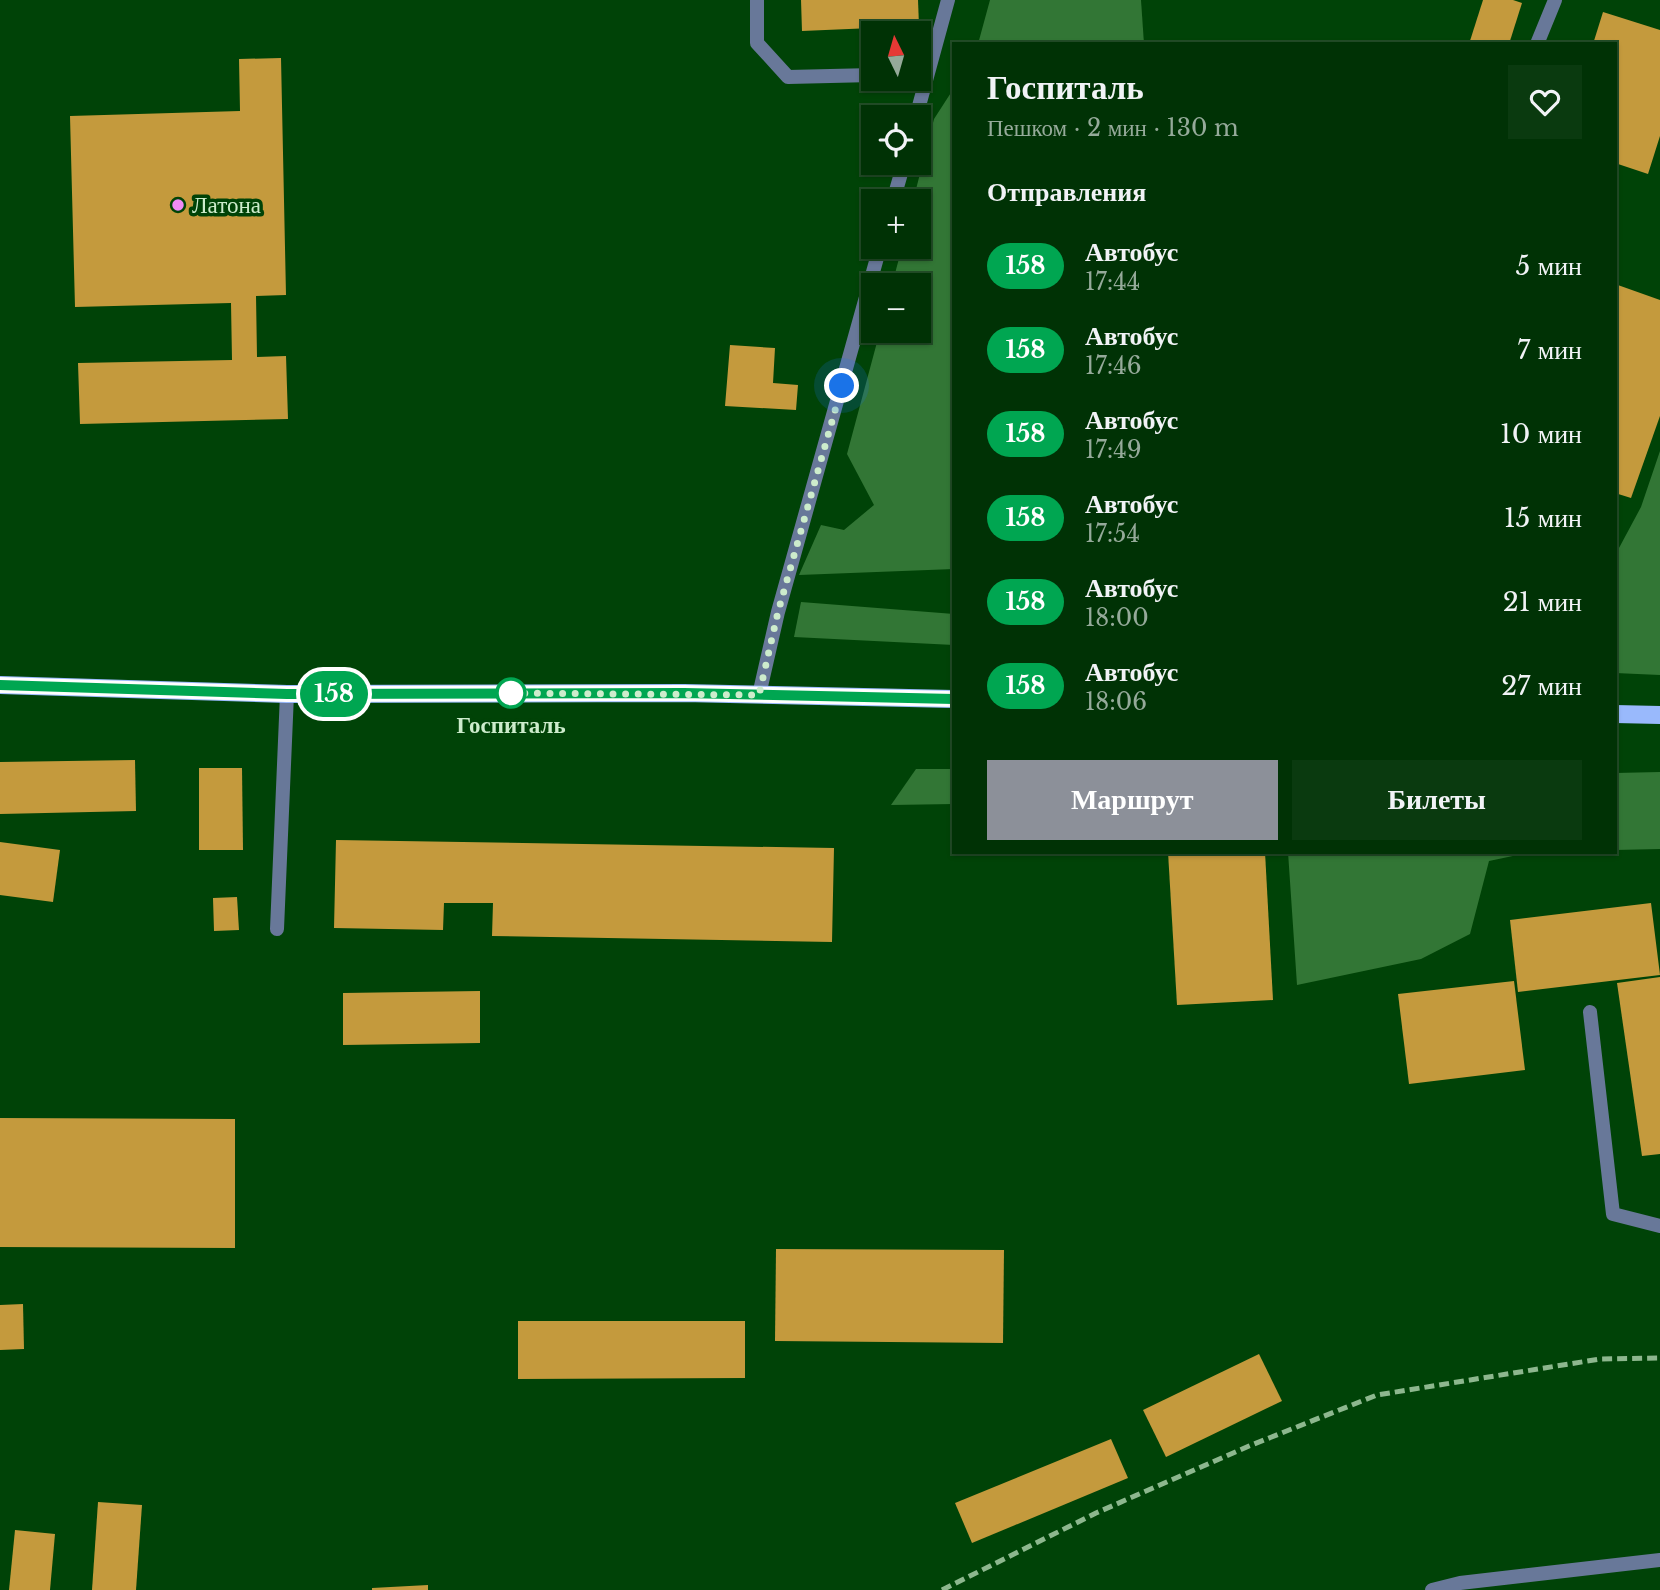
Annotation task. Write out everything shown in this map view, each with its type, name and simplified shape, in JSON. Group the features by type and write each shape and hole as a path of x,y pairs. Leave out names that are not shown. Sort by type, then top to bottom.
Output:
{"main road":[{"path":"0,685 287,694 759,695 952,699"},
{"path":"1617,714 1660,715"}],"street":[{"path":"757,0 757,43 788,77 861,75"},
{"path":"931,50 948,0"},
{"path":"1538,42 1555,0"},
{"path":"759,695 778,612 877,259"},
{"path":"277,929 287,694"},
{"path":"1590,1012 1613,1214 1660,1226"},
{"path":"1432,1590 1460,1583 1660,1560"}],"green space":[{"path":"990,0 1141,0 1144,42 979,42"},
{"path":"952,91 952,569 799,575 821,525 844,530 874,505 847,454 877,343 931,343 931,273 895,273 899,259 931,259 931,189 916,189 920,175 931,175 931,131 934,119"},
{"path":"1660,451 1660,675 1617,673 1617,548 1641,507"},
{"path":"801,602 952,614 952,645 794,637"},
{"path":"916,769 952,769 952,804 891,805"},
{"path":"1660,772 1660,849 1617,850 1617,773"},
{"path":"1288,854 1522,854 1489,861 1470,934 1421,959 1297,985"}],"building":[{"path":"801,0 918,0 919,21 861,21 861,28 802,31"},
{"path":"1483,0 1513,0 1522,3 1510,42 1470,42"},
{"path":"1603,12 1660,30 1660,136 1648,174 1617,164 1617,42 1594,42"},
{"name":"Латона","path":"281,58 286,295 256,296 257,357 286,356 288,419 80,424 78,363 232,360 231,303 75,307 70,116 240,111 239,59"},
{"path":"1617,285 1660,300 1660,416 1631,498 1617,494"},
{"path":"730,345 775,348 773,383 798,385 796,410 725,406"},
{"path":"135,760 136,811 0,814 0,762"},
{"path":"199,768 242,768 243,850 199,850"},
{"path":"336,840 834,848 832,942 492,936 493,903 444,903 443,930 334,928"},
{"path":"0,842 60,850 53,902 0,895"},
{"path":"1168,854 1265,854 1273,1000 1177,1005"},
{"path":"237,897 239,930 214,931 213,898"},
{"path":"1651,903 1660,975 1518,992 1510,920"},
{"path":"1660,977 1660,1154 1642,1156 1617,983"},
{"path":"1514,981 1525,1070 1409,1084 1398,994"},
{"path":"480,991 480,1043 343,1045 343,993"},
{"path":"0,1118 235,1119 235,1248 0,1247"},
{"path":"776,1249 1004,1250 1003,1343 775,1341"},
{"path":"23,1304 24,1349 0,1350 0,1305"},
{"path":"518,1321 745,1321 745,1378 518,1379"},
{"path":"1259,1354 1282,1401 1166,1457 1143,1410"},
{"path":"1111,1439 1128,1478 972,1543 955,1503"},
{"path":"98,1502 142,1505 136,1590 92,1590"},
{"path":"15,1530 55,1534 50,1590 9,1590"},
{"path":"428,1585 428,1590 372,1590 372,1588"}],"railway":[{"path":"942,1590 1096,1513 1249,1446 1377,1395 1600,1359 1660,1358"}],"bus line":[{"name":"158","path":"0,685 287,694 684,693 952,699"}],"place":[{"name":"Латона","path":"178,205"},
{"name":"Госпиталь","path":"511,693"}],"route":[{"path":"511,693 499,693 759,695 778,612 842,386"}]}
